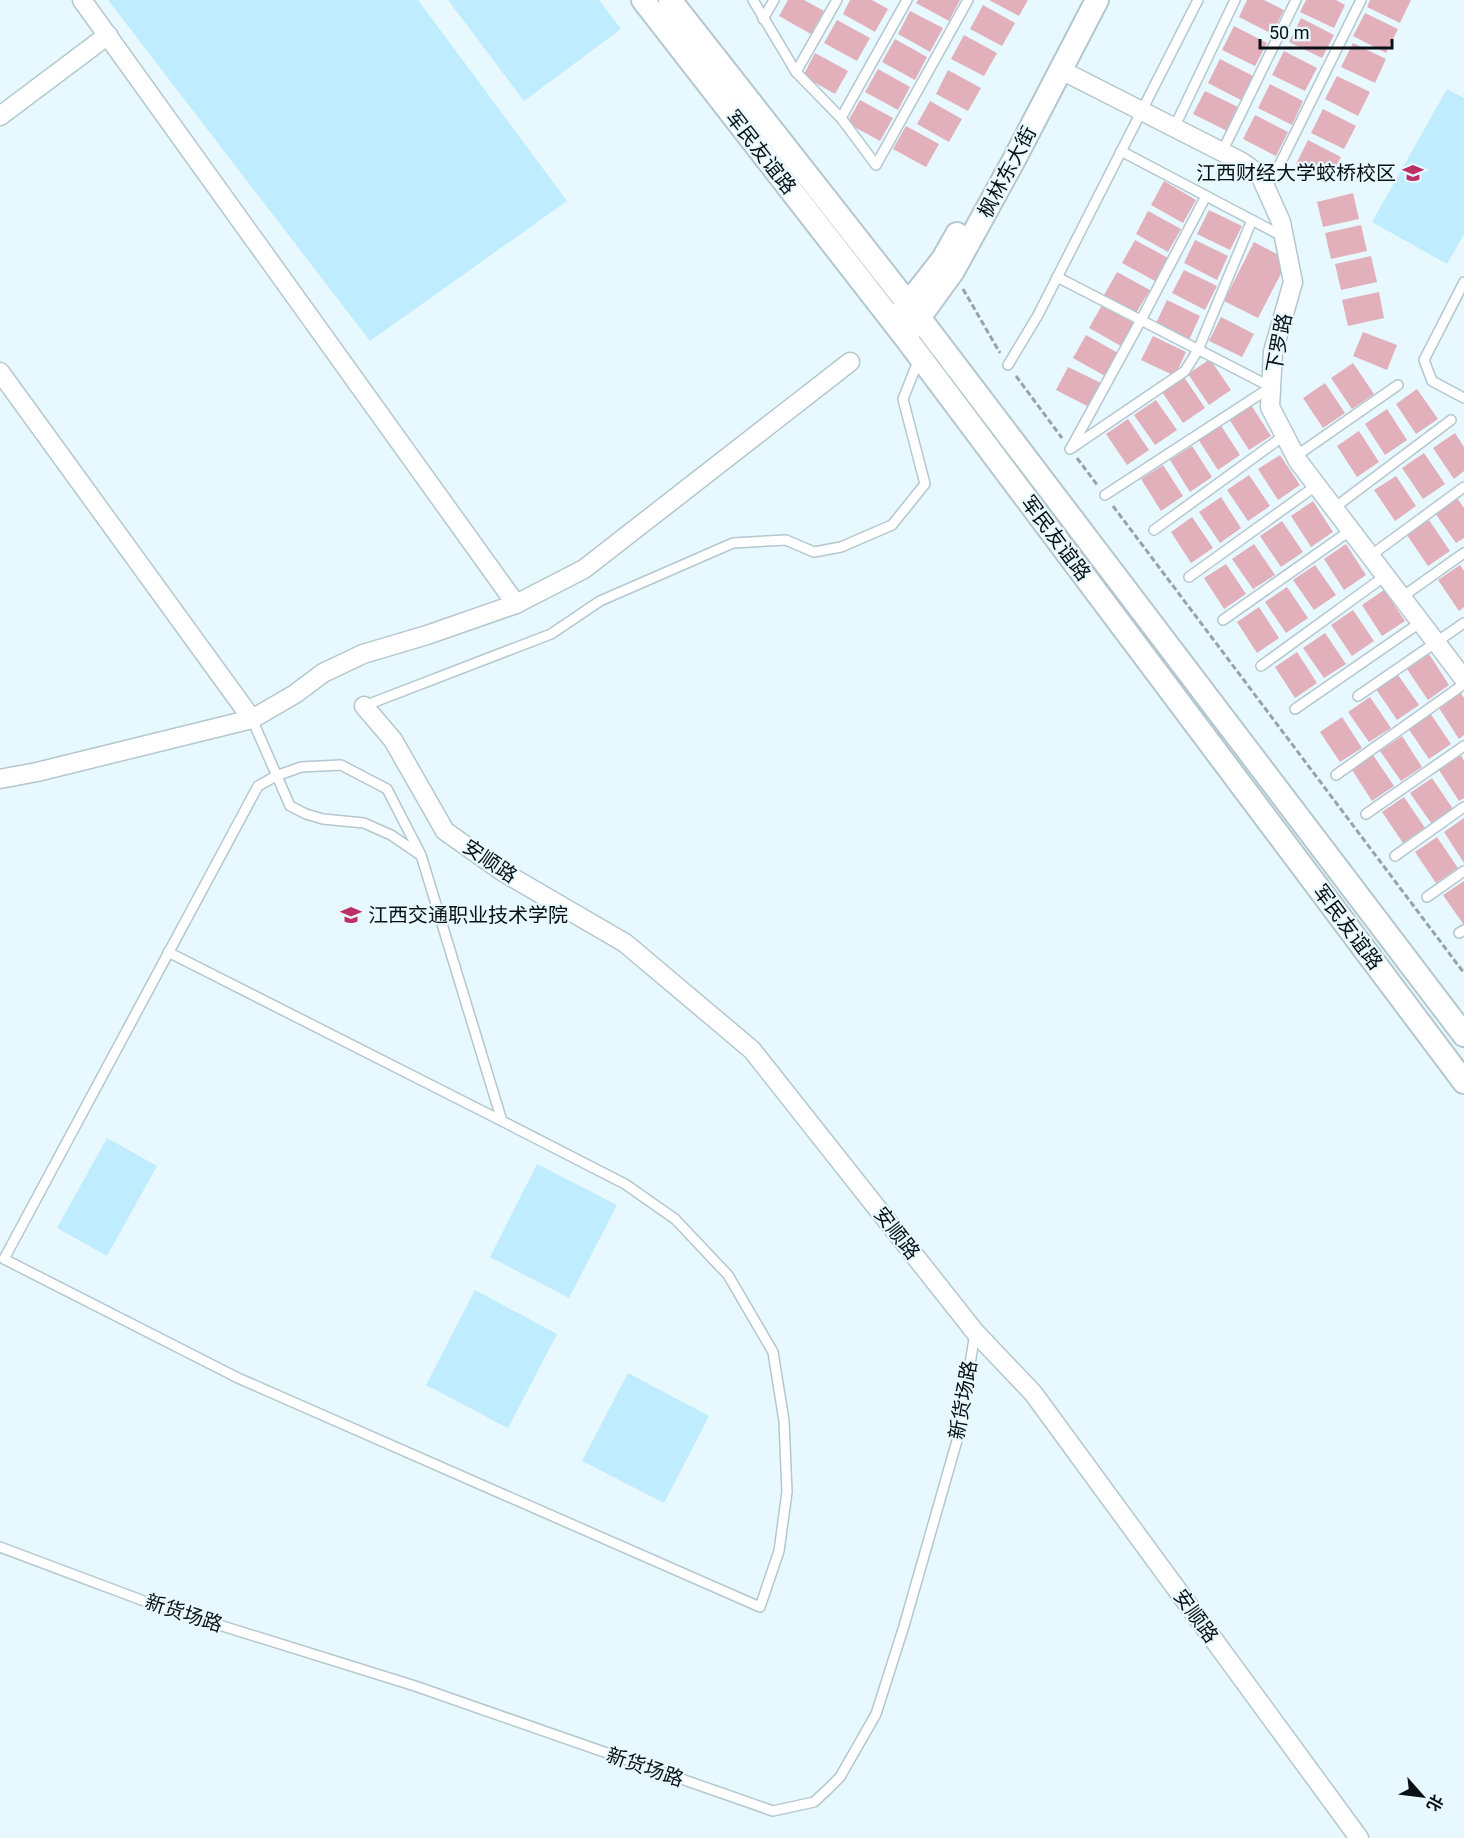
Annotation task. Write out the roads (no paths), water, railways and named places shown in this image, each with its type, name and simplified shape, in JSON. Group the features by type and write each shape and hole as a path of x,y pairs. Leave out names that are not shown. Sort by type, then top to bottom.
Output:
{"street":[{"path":"82,0 516,603"},
{"name":"军民友谊路","path":"643,0 920,357 1464,1082"},
{"name":"军民友谊路","path":"670,0 914,311 1464,1035"},
{"name":"枫林东大街","path":"914,311 1005,148 1083,0"},
{"name":"枫林东大街","path":"899,330 914,311 953,272 1016,158 1097,0"},
{"path":"0,116 108,35"},
{"path":"1061,70 1242,162 1260,175"},
{"name":"下罗路","path":"1260,175 1281,222 1293,282 1273,352 1270,407 1296,456 1464,679"},
{"path":"0,779 252,719 295,694 323,673 363,654 427,635 516,603 584,569 850,362"},
{"path":"0,372 252,719"},
{"name":"安顺路","path":"364,706 393,740 445,831 503,872 625,943 752,1050 975,1332 1033,1393 1359,1838"}],"lane":[{"path":"753,0 796,72 841,118 876,165 968,0"},
{"path":"763,19 774,0"},
{"path":"796,72 837,0"},
{"path":"841,118 907,0"},
{"path":"1008,366 1038,315 1198,0"},
{"path":"1174,128 1235,0"},
{"path":"1222,152 1296,0"},
{"path":"1260,175 1273,178 1361,0"},
{"path":"1121,151 1284,237"},
{"path":"1206,196 1141,321 1070,449 1185,371 1198,350 1252,220"},
{"path":"1057,277 1271,387"},
{"path":"1464,282 1424,360 1432,381 1464,398"},
{"path":"364,706 551,633 600,601 733,543 786,540 814,552 841,547 892,525 925,484 903,399 920,357"},
{"path":"1296,456 1398,385"},
{"path":"1105,495 1271,387"},
{"path":"1334,508 1451,420"},
{"path":"1154,530 1285,435"},
{"path":"1189,577 1317,485"},
{"path":"1370,556 1464,487"},
{"path":"1223,620 1351,530"},
{"path":"1402,597 1464,553"},
{"path":"1262,666 1385,576"},
{"path":"1295,709 1421,622"},
{"path":"1358,696 1464,623"},
{"path":"1336,776 1464,684"},
{"path":"252,719 290,806 323,819 364,824 391,835 421,855"},
{"path":"1365,814 1464,746"},
{"path":"168,952 624,1184 675,1219 728,1275 773,1352 784,1422 787,1492 779,1551 760,1607 238,1378 4,1259 168,952 258,786 276,776 301,767 341,765 387,789 421,855 502,1121"},
{"path":"1395,856 1464,807"},
{"path":"1427,897 1464,871"},
{"name":"新货场路","path":"0,1547 152,1604 415,1686 773,1811 814,1802 840,1777 876,1714 904,1626 960,1430 975,1332"}],"place":[{"name":"江西财经大学蛟桥校区","path":"1413,173"},
{"name":"江西交通职业技术学院","path":"351,915"}]}
